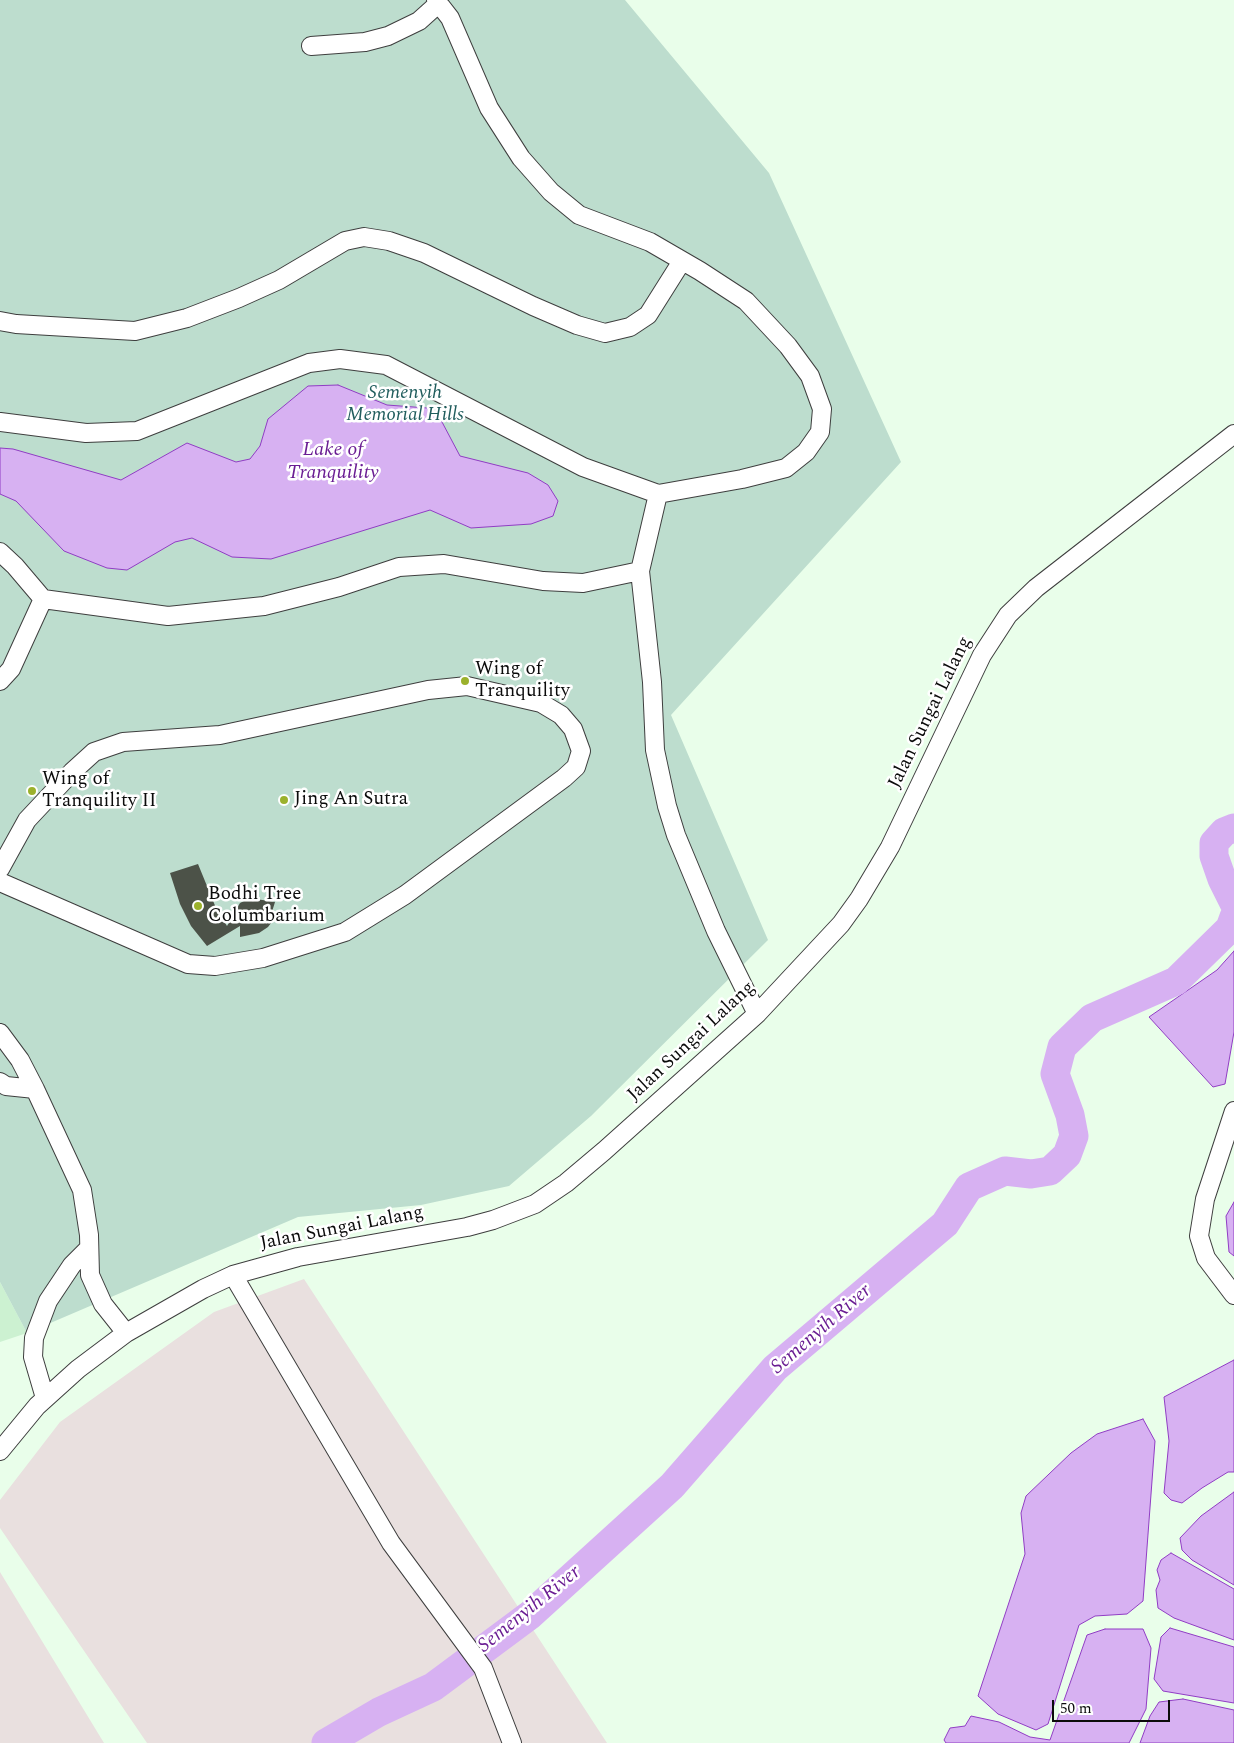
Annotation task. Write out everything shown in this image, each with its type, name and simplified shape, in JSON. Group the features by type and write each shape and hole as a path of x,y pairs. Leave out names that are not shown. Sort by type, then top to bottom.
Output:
{"street":[{"path":"0,422 86,433 137,431 309,364 340,359 386,365 583,467 658,494 742,479 786,468 806,452 820,432 822,408 810,376 788,346 746,301 650,242 579,215 551,192 520,158 489,108 450,18 437,1 419,21 388,36 365,42 311,46"},
{"path":"0,321 16,324 136,331 187,318 239,298 279,280 345,241 364,237 389,241 424,253 533,306 577,325 606,333 630,327 648,315 682,261"},
{"name":"Jalan Sungai Lalang","path":"0,1451 45,1398 126,1333 170,1306 233,1275 298,1257 467,1227 493,1220 535,1204 566,1183 756,1014 841,924 859,899 890,847 982,655 1008,615 1036,588 1234,434"},
{"path":"658,494 640,571 652,682 655,750 667,806 676,835 716,931 756,1014"},
{"path":"0,552 16,566 44,598 168,616 264,606 339,587 399,567 444,564 543,581 583,583 640,571"},
{"path":"0,681 11,669 44,598"},
{"path":"0,869 26,820 72,772 94,752 123,742 220,735 428,690 467,686 525,699 548,707 561,715 573,729 581,752 576,767 564,778 405,895 345,932 263,958 215,966 188,964 0,882"},
{"path":"0,1033 20,1060 36,1089 82,1190 89,1248 90,1275 100,1296 126,1333"},
{"path":"2,1085 36,1089"},
{"path":"1234,1111 1205,1199 1200,1236 1206,1258 1234,1295"},
{"path":"45,1398 33,1357 34,1338 48,1301 72,1265 89,1248"},
{"path":"233,1275 391,1543 465,1641 483,1668 512,1743"}],"shaded area":[{"path":"304,1279 607,1743 147,1743 0,1528 0,1500 60,1422 214,1312"},
{"path":"0,1572 104,1743 0,1743"}],"green space":[{"name":"Semenyih Memorial Hills","path":"0,0 625,0 769,173 901,462 671,715 768,940 591,1116 509,1186 421,1205 298,1217 27,1333 0,1282"},
{"path":"0,1282 27,1333 0,1342"}],"water":[{"name":"Lake of Tranquility","path":"338,385 387,405 427,408 442,422 460,456 528,473 548,485 558,501 553,516 531,524 471,528 430,510 271,559 232,557 192,538 175,542 127,570 107,568 64,551 16,501 0,494 0,448 13,449 121,480 187,443 236,462 250,459 260,446 268,419 308,386"},
{"path":"1234,951 1234,1032 1225,1084 1213,1087 1149,1017 1217,970"},
{"path":"1234,1202 1234,1256 1229,1252 1226,1216"},
{"path":"1234,1360 1234,1472 1228,1472 1182,1503 1171,1500 1164,1493 1169,1441 1164,1397"},
{"path":"1143,1419 1155,1441 1143,1601 1127,1614 1095,1616 1079,1625 1048,1724 1036,1730 998,1714 978,1696 1025,1554 1021,1513 1026,1496 1071,1453 1097,1434"},
{"path":"1234,1492 1234,1585 1192,1560 1182,1550 1180,1538 1201,1516"},
{"path":"1171,1553 1234,1589 1234,1640 1174,1618 1158,1608 1156,1590 1160,1580 1157,1570 1161,1560"},
{"path":"1170,1628 1234,1647 1234,1703 1163,1691 1154,1679 1161,1637"},
{"path":"1105,1629 1143,1629 1151,1648 1146,1709 1129,1743 946,1743 944,1740 950,1728 965,1726 971,1716 999,1722 1030,1737 1050,1740 1087,1635"},
{"path":"1183,1699 1234,1710 1234,1743 1140,1743 1150,1716 1159,1702"}],"building":[{"name":"Bodhi Tree Columbarium","path":"198,864 216,908 227,926 240,903 250,898 275,902 271,915 275,918 268,927 259,933 240,937 240,926 207,946 191,926 180,904 170,873"}],"waterway":[{"name":"Semenyih River","path":"1234,828 1224,832 1214,843 1214,856 1222,879 1234,903"},
{"name":"Semenyih River","path":"326,1743 379,1712 433,1687 530,1615 672,1486 775,1368 945,1224 969,1187 1005,1171 1031,1174 1050,1171 1067,1155 1074,1136 1070,1115 1055,1074 1062,1047 1092,1018 1176,981 1230,928 1234,917"}],"place":[{"name":"Wing of Tranquility","path":"465,681"},
{"name":"Wing of Tranquility II","path":"32,791"},
{"name":"Jing An Sutra","path":"284,800"},
{"name":"Bodhi Tree Columbarium","path":"198,906"}]}
